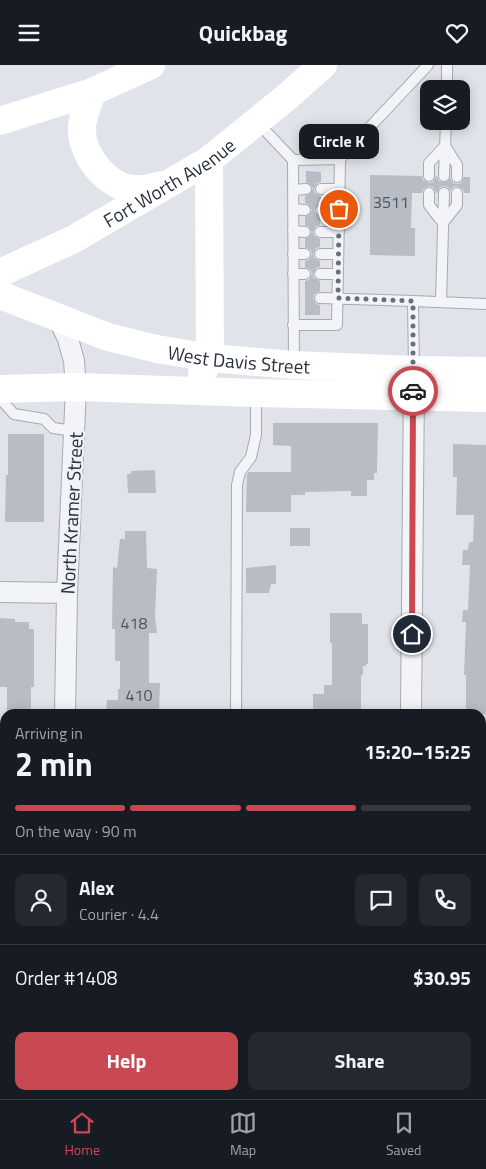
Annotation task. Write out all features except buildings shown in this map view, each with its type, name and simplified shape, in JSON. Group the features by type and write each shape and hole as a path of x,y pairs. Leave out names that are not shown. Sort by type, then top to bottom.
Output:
{"main road":[{"path":"0,121 92,92 151,65"},
{"name":"Fort Worth Avenue","path":"0,273 74,239 209,160 323,65"},
{"path":"92,92 82,126 83,138 87,151 103,175 114,184 135,189 168,185"},
{"path":"179,391 200,377 210,358 209,160"},
{"name":"West Davis Street","path":"0,295 108,337 156,349 210,358 294,365 414,383 486,398"},
{"name":"West Davis Street","path":"0,389 76,387 256,393 414,383 486,371"}],"street":[{"name":"North Kramer Street","path":"57,316 68,339 74,361 76,387 66,593 65,709"},
{"path":"411,709 414,383"},
{"path":"0,592 66,593"}],"lane":[{"path":"293,325 337,325 340,159 428,65"},
{"path":"447,65 447,80"},
{"path":"256,121 292,159 294,365"},
{"path":"444,176 446,130"},
{"path":"429,176 429,163 445,145"},
{"path":"445,145 457,165 457,177"},
{"path":"292,159 340,159"},
{"path":"292,190 306,189"},
{"path":"321,189 340,189"},
{"path":"429,193 429,205 443,223"},
{"path":"441,302 444,193"},
{"path":"443,223 456,205 457,193"},
{"path":"293,209 305,210"},
{"path":"321,210 339,209"},
{"path":"293,231 305,232"},
{"path":"320,232 339,232"},
{"path":"293,254 305,254"},
{"path":"320,254 338,254"},
{"path":"293,274 305,274"},
{"path":"320,274 338,274"},
{"path":"293,298 305,298"},
{"path":"320,298 486,304"},
{"path":"413,301 414,383"},
{"path":"0,389 4,403 14,414 44,419 53,428 74,431"},
{"path":"236,709 237,485 240,472 251,457 256,435 256,393"}],"way so far":[{"path":"339,209 338,298 413,301 413,391"}],"place":[{"name":"Circle K","path":"339,209"}],"route":[{"path":"412,634 413,391"}]}
